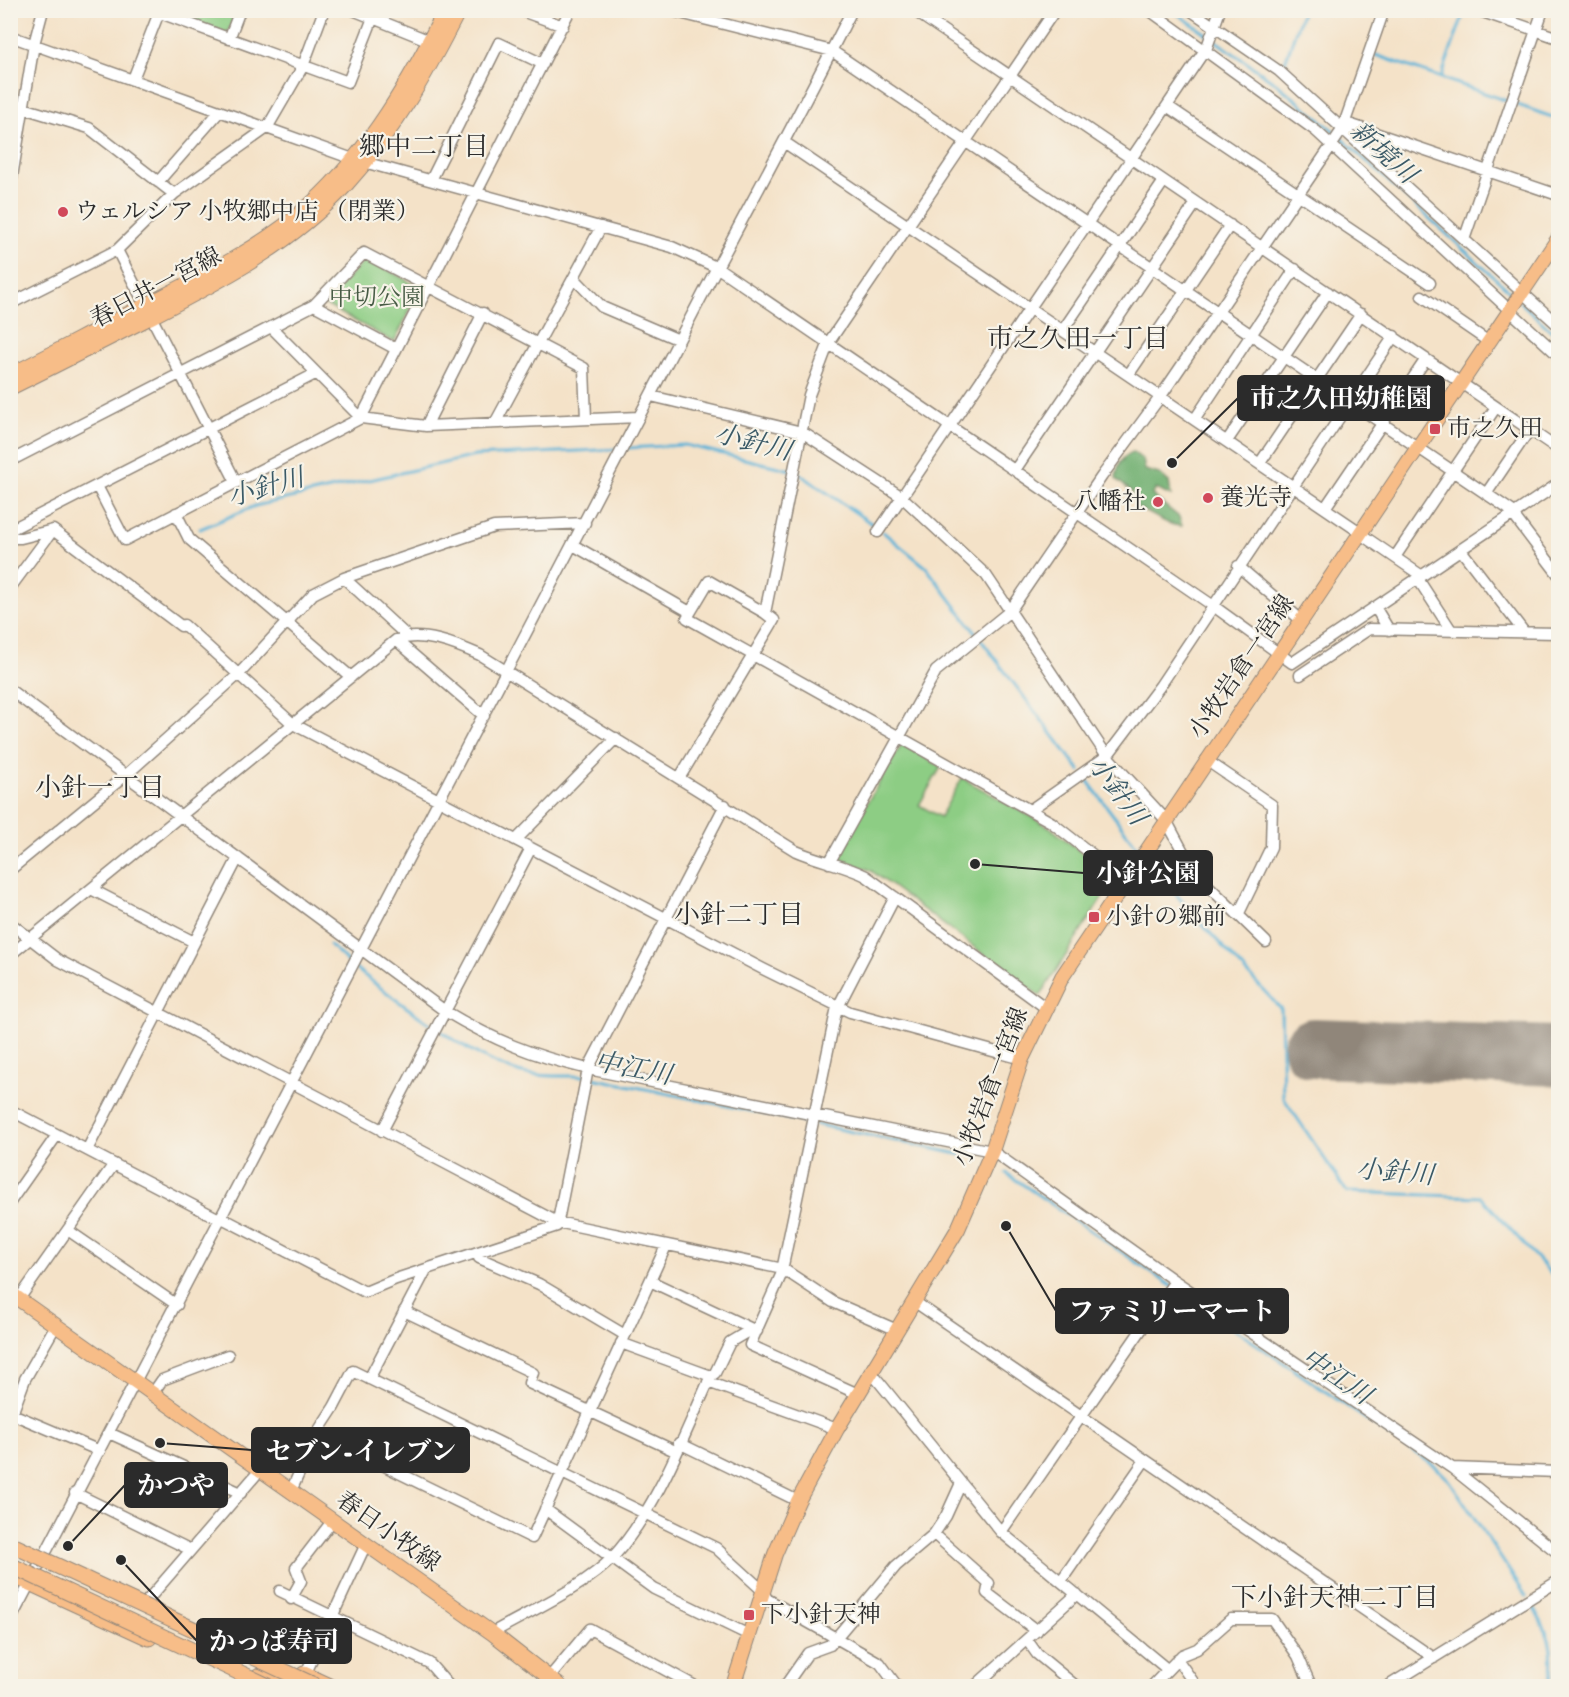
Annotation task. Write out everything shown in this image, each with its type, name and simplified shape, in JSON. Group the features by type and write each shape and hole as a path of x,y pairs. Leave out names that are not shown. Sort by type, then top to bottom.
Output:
{"highway":[{"path":"10,1538 310,1681"},
{"path":"10,1544 310,1681 330,1686"},
{"path":"10,1566 268,1686"},
{"path":"10,1574 255,1686"},
{"path":"117,1624 125,1623 153,1635 166,1635 283,1686"}],"main road":[{"name":"春日井一宮線","path":"10,375 149,311 217,283 265,254 322,208 345,186 404,88 445,10"},
{"name":"春日井一宮線","path":"358,161 414,94 459,10"},
{"name":"小牧岩倉一宮線","path":"733,1686 762,1590 798,1501 837,1429 958,1229 992,1150 1022,1059 1046,1008 1079,948 1558,239"},
{"name":"春日井一宮線","path":"10,388 149,311"},
{"name":"春日小牧線","path":"15,1296 492,1633 554,1682"}],"street":[{"path":"10,189 34,44 43,10"},
{"path":"229,39 240,10"},
{"path":"10,304 117,250 174,194 267,128 303,66 324,10"},
{"path":"353,10 374,14 430,41"},
{"path":"519,10 563,26"},
{"path":"361,418 570,10"},
{"path":"668,10 832,51 1486,494 1515,515 1558,574"},
{"path":"10,1621 852,10"},
{"path":"913,10 1558,449"},
{"path":"1149,10 1206,48 1332,145 1558,356"},
{"path":"1190,10 1214,29 1279,71 1344,127 1558,325"},
{"path":"878,532 1206,48 1220,10"},
{"path":"829,863 936,671 1010,611 1219,312 1344,127 1384,10"},
{"path":"1477,10 1558,38"},
{"path":"1464,237 1543,10"},
{"path":"133,79 157,11 348,82 374,14"},
{"path":"765,612 809,395 829,342 966,142 1050,12"},
{"path":"10,36 358,161 672,247 718,268 1212,605 1292,663 1558,484"},
{"path":"431,180 499,43 543,64"},
{"path":"10,104 24,106 89,128 174,194"},
{"path":"1167,106 1430,283"},
{"path":"158,182 220,111"},
{"path":"1344,127 1558,195"},
{"path":"784,142 1129,374 1395,557 1420,577 1451,630"},
{"path":"1063,330 1164,181"},
{"path":"1015,470 1196,203"},
{"path":"1129,374 1230,225"},
{"path":"495,423 537,342 575,279 601,227"},
{"path":"117,250 236,482"},
{"path":"10,461 314,305 364,253 584,368 586,419"},
{"path":"1195,419 1294,269"},
{"path":"575,279 602,307 679,340"},
{"path":"1227,441 1328,292"},
{"path":"1422,296 1490,342"},
{"path":"314,305 396,349"},
{"path":"426,426 483,314"},
{"path":"1260,464 1361,314"},
{"path":"272,328 361,418"},
{"path":"1030,810 1107,756 1160,686 1238,566 1394,336"},
{"path":"1325,508 1426,359"},
{"path":"10,530 315,374"},
{"path":"651,396 801,432 902,496 986,575 1107,756 1166,820 1194,872 1239,912 1266,942"},
{"path":"1395,557 1496,407"},
{"path":"97,486 125,540 361,418 426,426 639,417"},
{"path":"1486,494 1530,429"},
{"path":"176,513 189,539 351,677"},
{"path":"10,870 126,775 239,674 313,594 344,578 494,527 585,523"},
{"path":"10,538 21,538 53,530"},
{"path":"10,588 53,530"},
{"path":"53,530 181,626 184,625 293,724 838,1007 1022,1059"},
{"path":"573,545 690,612"},
{"path":"1461,550 1524,632"},
{"path":"1238,566 1301,620"},
{"path":"344,578 407,636"},
{"path":"680,777 752,654 774,620 765,612 709,581 687,618 752,654 898,738 1052,822 1125,880"},
{"path":"1375,608 1389,630"},
{"path":"1300,675 1369,629 1558,633"},
{"path":"10,955 396,640 407,636 462,647 616,738 796,850 829,863 848,867 866,876 1046,1008"},
{"path":"396,640 484,716"},
{"path":"10,690 362,949 443,1014 510,1046 588,1070 814,1117 992,1150 1174,1281 1452,1468 1558,1553"},
{"path":"516,840 616,738"},
{"path":"1206,760 1272,805 1271,847 1239,912"},
{"path":"10,1110 365,1292 396,1279 425,1272 557,1226 588,1070 725,805"},
{"path":"382,1131 531,848"},
{"path":"87,1150 238,858"},
{"path":"91,889 194,942"},
{"path":"858,1394 750,1345 754,1330 783,1269 838,1007 895,897"},
{"path":"10,923 58,960 557,1222 783,1269 833,1302 897,1330"},
{"path":"10,1202 14,1189 57,1135"},
{"path":"15,1296 69,1231 114,1164"},
{"path":"69,1231 177,1305"},
{"path":"317,1433 532,1538 666,1246"},
{"path":"478,1253 480,1258 539,1284 623,1339 709,1379 837,1429"},
{"path":"369,1379 425,1272"},
{"path":"650,1281 754,1330"},
{"path":"1001,1532 1174,1281"},
{"path":"915,1302 1434,1658"},
{"path":"404,1311 533,1373 529,1383 798,1501"},
{"path":"56,1325 25,1378 11,1414 100,1451"},
{"path":"492,1633 572,1588 612,1558 645,1514 709,1379 715,1373 730,1342 754,1330"},
{"path":"153,1393 162,1380 228,1355"},
{"path":"291,1491 317,1433 353,1371 716,1548 762,1590 767,1599 880,1663 897,1686"},
{"path":"871,1372 1001,1532 1167,1669"},
{"path":"109,1433 241,1493"},
{"path":"1061,1581 1145,1460"},
{"path":"1452,1468 1558,1472"},
{"path":"146,1602 261,1469"},
{"path":"785,1686 808,1653 830,1645 896,1566 934,1534 946,1516 961,1483"},
{"path":"75,1493 191,1550"},
{"path":"545,1509 654,1589 749,1635"},
{"path":"291,1599 301,1581 296,1568 333,1520"},
{"path":"934,1534 989,1583 987,1593 1037,1631"},
{"path":"310,1681 332,1618 366,1544"},
{"path":"1388,1686 1558,1581"},
{"path":"280,1591 291,1599 429,1663 449,1686"},
{"path":"975,1686 1077,1594"},
{"path":"1152,1686 1177,1659 1197,1648 1231,1618 1272,1619 1298,1656 1311,1686"},
{"path":"554,1682 590,1629 695,1686"},
{"path":"1027,1640 1036,1654 1076,1686"},
{"path":"1177,1659 1196,1686"}],"green space":[{"path":"168,11 237,11 228,32 225,33"},
{"name":"中切公園","path":"366,258 421,288 394,342 324,304"},
{"path":"1133,452 1143,460 1145,470 1159,474 1169,482 1171,496 1156,489 1152,495 1179,517 1182,526 1165,522 1137,508 1133,493 1116,479 1120,462"},
{"path":"902,744 941,767 919,805 940,817 962,778 1048,826 1111,876 1113,881 1040,996 870,870 839,859 838,852"}],"waterway":[{"name":"新境川","path":"1172,10 1208,35"},
{"path":"1284,65 1303,10"},
{"path":"1441,78 1465,10"},
{"name":"新境川","path":"1213,39 1277,84 1336,133"},
{"path":"1373,54 1507,101"},
{"path":"1515,104 1558,119"},
{"name":"新境川","path":"1341,138 1516,297"},
{"name":"新境川","path":"1520,302 1558,337"},
{"name":"小針川","path":"626,448 685,445 791,470"},
{"name":"小針川","path":"200,529 255,506 475,456 620,449"},
{"name":"小針川","path":"797,472 878,528"},
{"name":"小針川","path":"883,532 926,567 1080,771"},
{"name":"小針川","path":"1084,776 1137,847"},
{"name":"小針川","path":"1146,859 1198,920 1281,1009 1283,1097 1347,1192 1481,1197 1553,1276"},
{"name":"中江川","path":"330,945 350,964"},
{"name":"中江川","path":"355,968 438,1030 486,1059 508,1069 534,1075 583,1076 963,1155"},
{"name":"中江川","path":"1006,1173 1436,1467 1450,1481 1526,1596"},
{"name":"中江川","path":"1530,1602 1550,1642 1552,1661 1549,1686"}],"runway":[{"path":"1313,1048 1558,1056"}],"place":[{"name":"ウェルシア 小牧郷中店 （閉業）","path":"63,212"},
{"name":"市之久田","path":"1435,429"},
{"name":"市之久田幼稚園","path":"1172,463"},
{"name":"養光寺","path":"1208,498"},
{"name":"八幡社","path":"1158,502"},
{"name":"小針公園","path":"975,864"},
{"name":"小針の郷前","path":"1094,917"},
{"name":"ファミリーマート","path":"1006,1226"},
{"name":"セブン-イレブン","path":"160,1443"},
{"name":"かつや","path":"68,1546"},
{"name":"かっぱ寿司","path":"121,1560"},
{"name":"下小針天神","path":"749,1615"}],"district":[{"name":"郷中二丁目","path":"424,147"},
{"name":"市之久田一丁目","path":"1078,339"},
{"name":"小針一丁目","path":"100,788"},
{"name":"小針二丁目","path":"739,915"},
{"name":"下小針天神二丁目","path":"1335,1598"}]}
